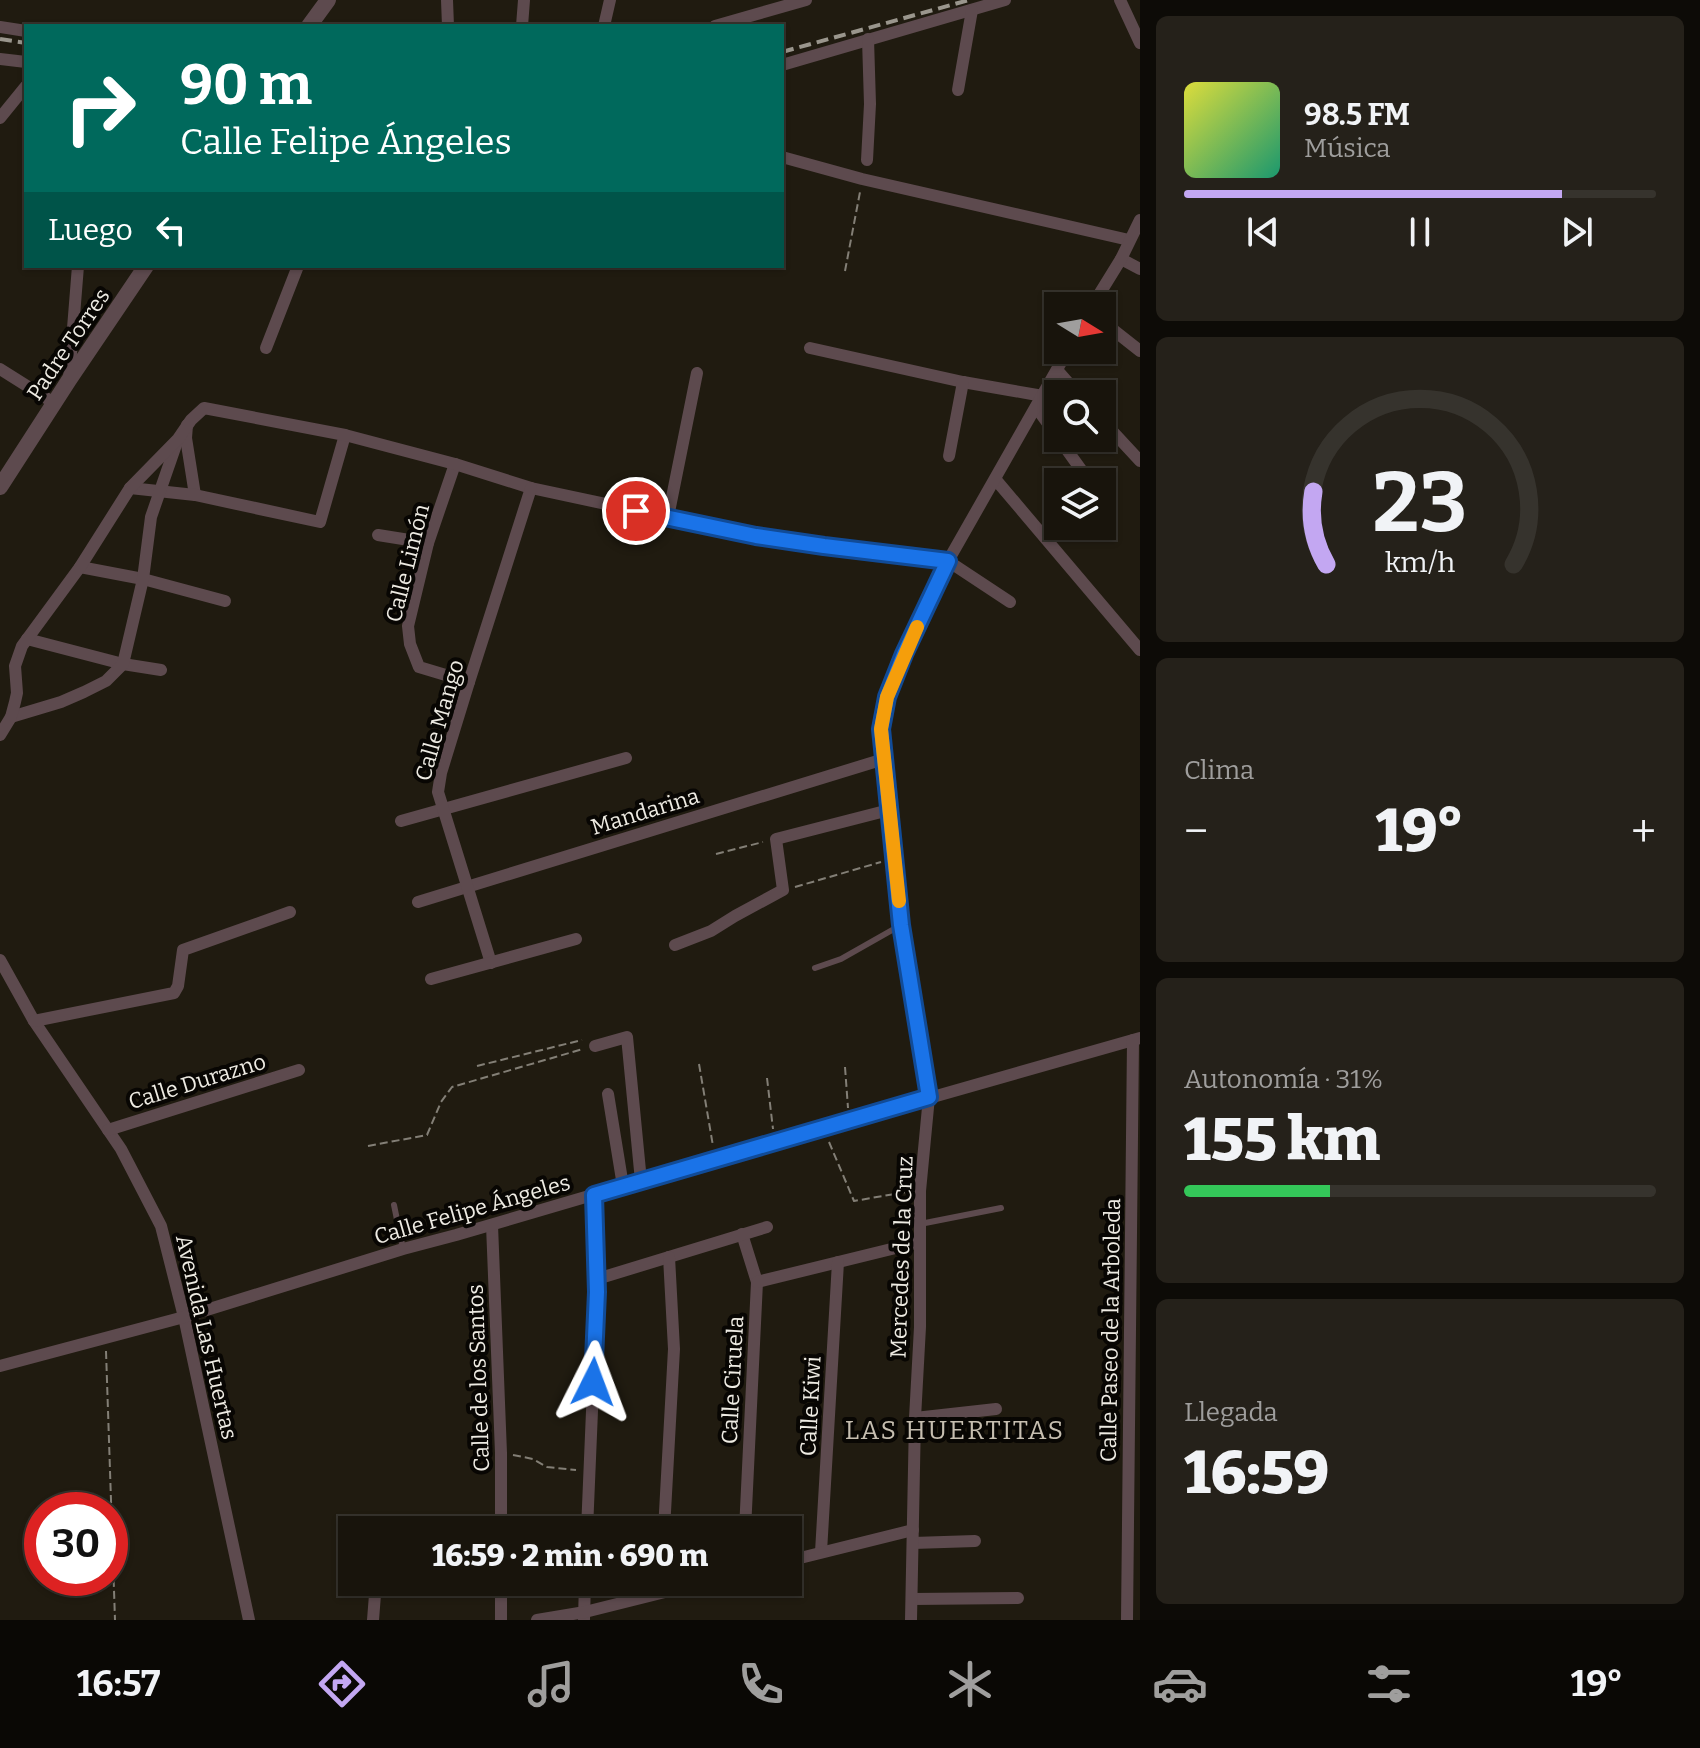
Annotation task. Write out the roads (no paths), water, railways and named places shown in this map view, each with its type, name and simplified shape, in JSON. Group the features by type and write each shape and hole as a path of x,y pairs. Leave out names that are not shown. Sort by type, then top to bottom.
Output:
{"street":[{"path":"310,24 328,0"},
{"path":"447,0 448,24"},
{"path":"522,24 524,0"},
{"path":"604,24 610,0"},
{"path":"722,24 806,0"},
{"path":"784,64 1005,0"},
{"path":"1120,0 1140,43"},
{"path":"958,90 972,10"},
{"path":"0,27 24,31"},
{"path":"867,160 870,104 868,39"},
{"path":"0,59 24,62"},
{"path":"0,118 24,88"},
{"path":"784,158 862,179 1129,240"},
{"path":"1101,292 1140,220"},
{"path":"1121,259 1140,269"},
{"path":"69,380 78,268"},
{"name":"Padre Torres","path":"2,477 145,268"},
{"path":"266,348 297,268"},
{"path":"1116,332 1140,351"},
{"path":"810,348 1039,401 1081,468"},
{"name":"Mercedes de la Cruz","path":"911,1620 920,1327 920,1191 929,1097 901,925 881,729 887,697 904,654 948,561 1060,364"},
{"path":"0,369 54,403"},
{"path":"1057,370 1066,380"},
{"path":"668,517 697,373"},
{"path":"949,456 963,382"},
{"path":"0,735 11,717 17,693 15,666 22,646 80,567 130,488 204,408 345,435 531,488 769,538 948,561 1010,602"},
{"path":"187,425 195,495"},
{"path":"130,488 195,495 320,522 345,435"},
{"path":"1116,435 1140,461"},
{"path":"11,717 84,692 106,681 123,664 143,579 151,517 178,439"},
{"name":"Calle Limón","path":"455,464 428,543 408,626 410,644 419,667 469,682"},
{"path":"996,480 1140,650"},
{"name":"Calle Mango","path":"491,963 438,792 441,773 531,488"},
{"path":"378,535 428,543"},
{"path":"80,567 143,579 225,601"},
{"path":"27,639 123,664 161,670"},
{"path":"401,821 626,758"},
{"name":"Mandarina","path":"418,902 884,759"},
{"path":"675,945 711,931 783,890 776,839 889,810"},
{"path":"34,1021 174,993 178,986 183,950 290,912"},
{"path":"431,979 576,939"},
{"name":"Avenida Las Huertas","path":"0,960 34,1021 121,1149 161,1226 184,1317 249,1620"},
{"path":"595,1046 627,1037 641,1181"},
{"name":"Calle Felipe Ángeles","path":"0,1366 184,1317 403,1249 1136,1039"},
{"name":"Calle Paseo de la Arboleda","path":"1127,1620 1134,1565 1136,1039"},
{"name":"Calle Durazno","path":"108,1130 299,1070"},
{"path":"608,1094 623,1186"},
{"path":"587,1516 597,1279 594,1195"},
{"name":"Calle de los Santos","path":"492,1225 501,1516"},
{"path":"597,1279 767,1227"},
{"name":"Calle Ciruela","path":"742,1234 757,1282 746,1516"},
{"path":"757,1282 920,1242"},
{"path":"665,1516 674,1349 669,1257"},
{"name":"Calle Kiwi","path":"821,1552 838,1262"},
{"path":"915,1418 996,1409"},
{"path":"802,1557 913,1536 975,1541"},
{"path":"373,1620 375,1596"},
{"path":"501,1596 501,1620"},
{"path":"584,1616 585,1596"},
{"path":"537,1620 584,1616 639,1596"},
{"path":"912,1599 1018,1598"}],"lane":[{"path":"815,968 841,959 901,925"},
{"path":"394,1205 403,1249"},
{"path":"920,1224 1001,1208"}],"railway":[{"path":"784,51 969,0"},
{"path":"0,39 24,43"}],"district":[{"name":"LAS HUERTITAS","path":"955,1430"}]}
